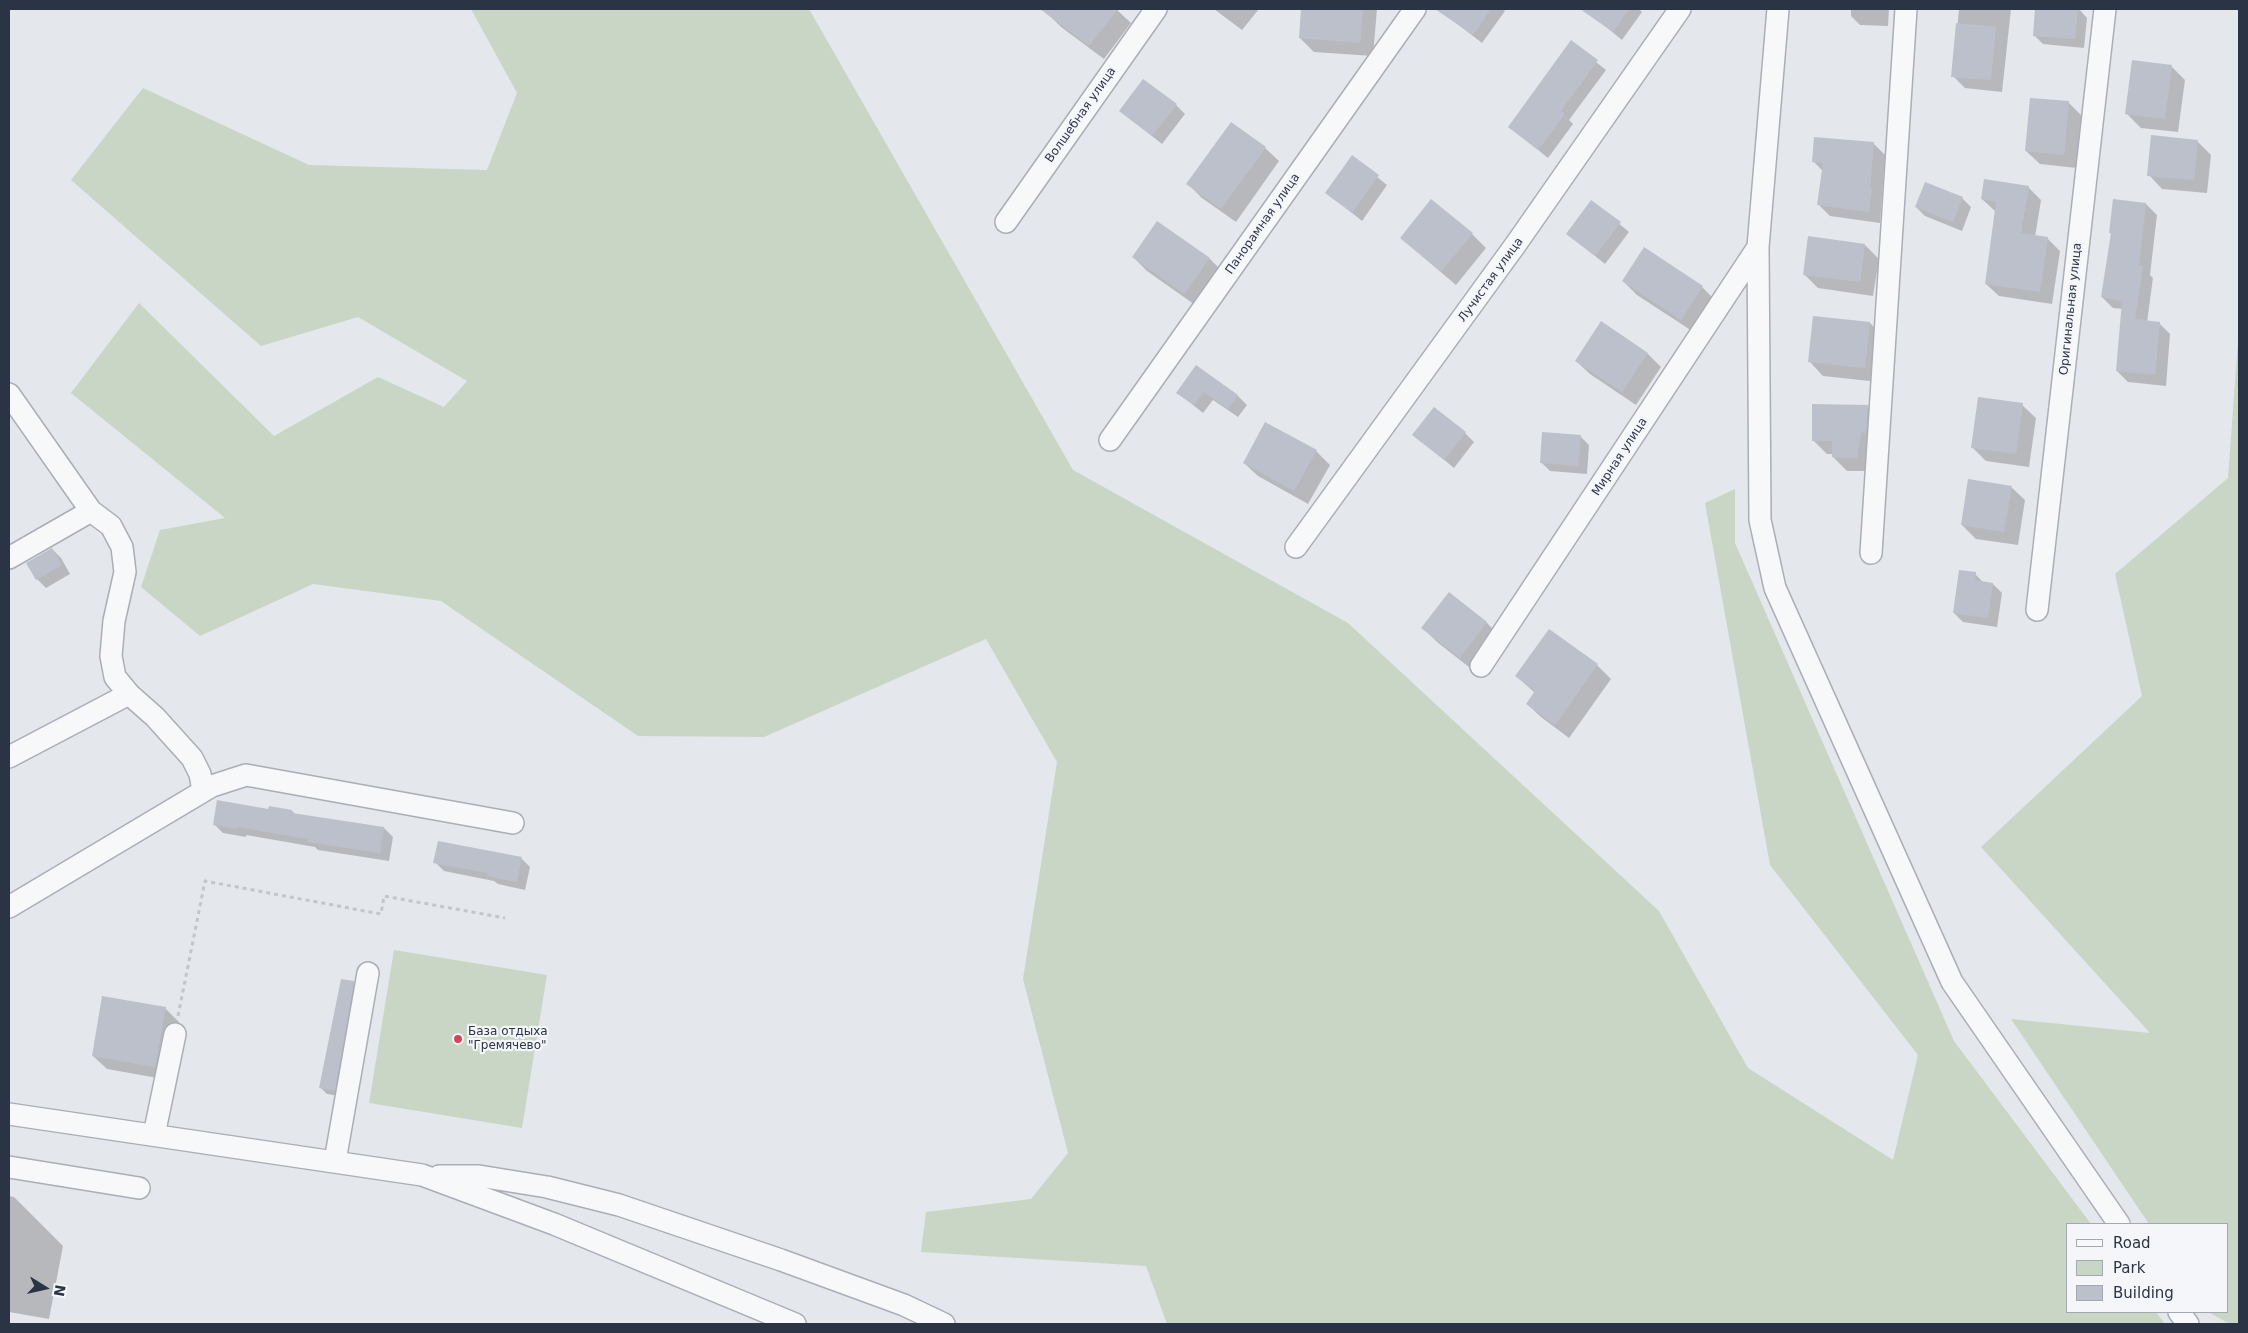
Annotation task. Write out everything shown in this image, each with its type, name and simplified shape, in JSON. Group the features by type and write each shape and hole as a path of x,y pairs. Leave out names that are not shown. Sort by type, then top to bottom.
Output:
{"street":[{"name":"Волшебная улица","path":"1006,222 1156,9"},
{"name":"Панорамная улица","path":"1110,440 1415,9"},
{"name":"Лучистая улица","path":"1296,547 1516,244 1680,9"},
{"path":"1778,9 1758,247 1760,520 1775,588 1952,982 2118,1223"},
{"path":"1871,553 1906,9"},
{"name":"Оригинальная улица","path":"2038,610 2105,9"},
{"name":"Мирная улица","path":"1481,666 1758,247"},
{"path":"9,394 91,511 110,526 122,547 125,572 114,621 111,656 115,676 129,694 155,717 192,758 200,774 203,791"},
{"path":"9,558 91,511"},
{"path":"9,757 129,694"},
{"path":"9,906 212,786 246,775 513,822"},
{"path":"335,1161 368,973"},
{"path":"154,1135 175,1034"},
{"path":"9,1114 422,1175 479,1176 547,1186 619,1205 896,1302 944,1324"},
{"path":"9,1167 139,1188"},
{"path":"422,1175 554,1224 795,1324"},
{"path":"2180,1313 2188,1324"}],"path":[{"path":"175,1034 206,881 381,914 384,896 505,918"}],"green space":[{"path":"471,9 809,9 1073,470 1348,623 1659,911 1748,1068 1893,1160 1918,1055 1770,865 1705,503 1735,489 1735,543 1954,1041 2090,1223 2066,1223 2066,1313 2157,1313 2165,1324 1167,1324 1146,1266 921,1252 926,1212 1031,1199 1068,1153 1023,979 1057,762 986,639 764,737 638,736 441,601 313,584 200,636 141,587 160,530 225,518 71,393 139,303 274,436 378,377 444,407 467,381 358,317 261,346 71,180 143,88 309,165 487,170 517,93"},
{"path":"2239,327 2239,1324 2230,1324 2210,1313 2228,1313 2228,1223 2148,1223 2011,1019 2150,1033 1981,847 2142,696 2115,574 2228,478"},
{"path":"394,950 547,975 522,1128 369,1103"}],"building":[{"path":"1040,9 1118,9 1089,46"},
{"path":"1301,9 1363,9 1360,43 1299,38"},
{"path":"1435,9 1491,9 1473,35"},
{"path":"1580,9 1629,9 1613,32"},
{"path":"2035,9 2078,9 2075,39 2033,36"},
{"path":"1956,23 1996,27 1991,80 1951,77"},
{"path":"1571,40 1598,60 1561,111 1565,114 1538,150 1508,127"},
{"path":"2132,60 2172,65 2165,119 2125,114"},
{"path":"1143,79 1177,104 1152,136 1119,111"},
{"path":"2030,98 2069,101 2064,155 2025,151"},
{"path":"1231,122 1266,147 1221,209 1186,184"},
{"path":"2151,135 2198,140 2194,180 2147,176"},
{"path":"1814,137 1874,142 1869,212 1817,205 1823,163 1812,162"},
{"path":"1352,155 1379,175 1352,213 1325,193"},
{"path":"1984,179 2029,186 2021,233 2048,237 2040,292 1985,284 1996,202 1981,199"},
{"path":"1925,182 1963,197 1953,222 1915,207"},
{"path":"1431,199 1473,233 1441,272 1400,238"},
{"path":"2113,199 2146,203 2139,266 2143,266 2135,319 2160,322 2155,375 2116,371 2122,301 2101,297 2111,233 2109,233"},
{"path":"1591,200 1621,222 1595,256 1566,234"},
{"path":"1157,221 1210,258 1184,294 1132,257"},
{"path":"1808,236 1865,244 1860,282 1803,275"},
{"path":"1644,247 1703,286 1681,320 1622,281"},
{"path":"1813,316 1870,322 1865,368 1808,362"},
{"path":"1601,321 1648,353 1622,392 1575,361"},
{"path":"1196,365 1238,395 1228,409 1204,392 1194,405 1176,393"},
{"path":"1978,397 2023,403 2016,454 1971,448"},
{"path":"1812,404 1868,405 1866,433 1861,432 1857,458 1832,457 1832,441 1812,441"},
{"path":"1434,407 1466,432 1444,460 1412,435"},
{"path":"1265,422 1317,450 1294,491 1243,463"},
{"path":"1542,432 1581,435 1578,466 1540,463"},
{"path":"1968,479 2012,486 2004,532 1961,525"},
{"path":"52,548 62,565 36,580 26,563"},
{"path":"1959,570 1976,572 1975,580 1993,583 1988,618 1953,613"},
{"path":"1449,592 1487,622 1460,658 1421,628"},
{"path":"1549,629 1598,664 1555,725 1526,704 1535,691 1515,676"},
{"path":"217,800 268,809 269,806 292,810 292,813 384,827 380,853 308,842 308,839 237,827 237,829 213,825"},
{"path":"438,841 522,857 517,882 487,876 488,873 433,863"},
{"path":"341,979 354,981 335,1091 319,1088"},
{"path":"102,996 166,1007 155,1067 92,1056"}],"place":[{"name":"База отдыха \"Гремячево\"","path":"458,1039"}]}
